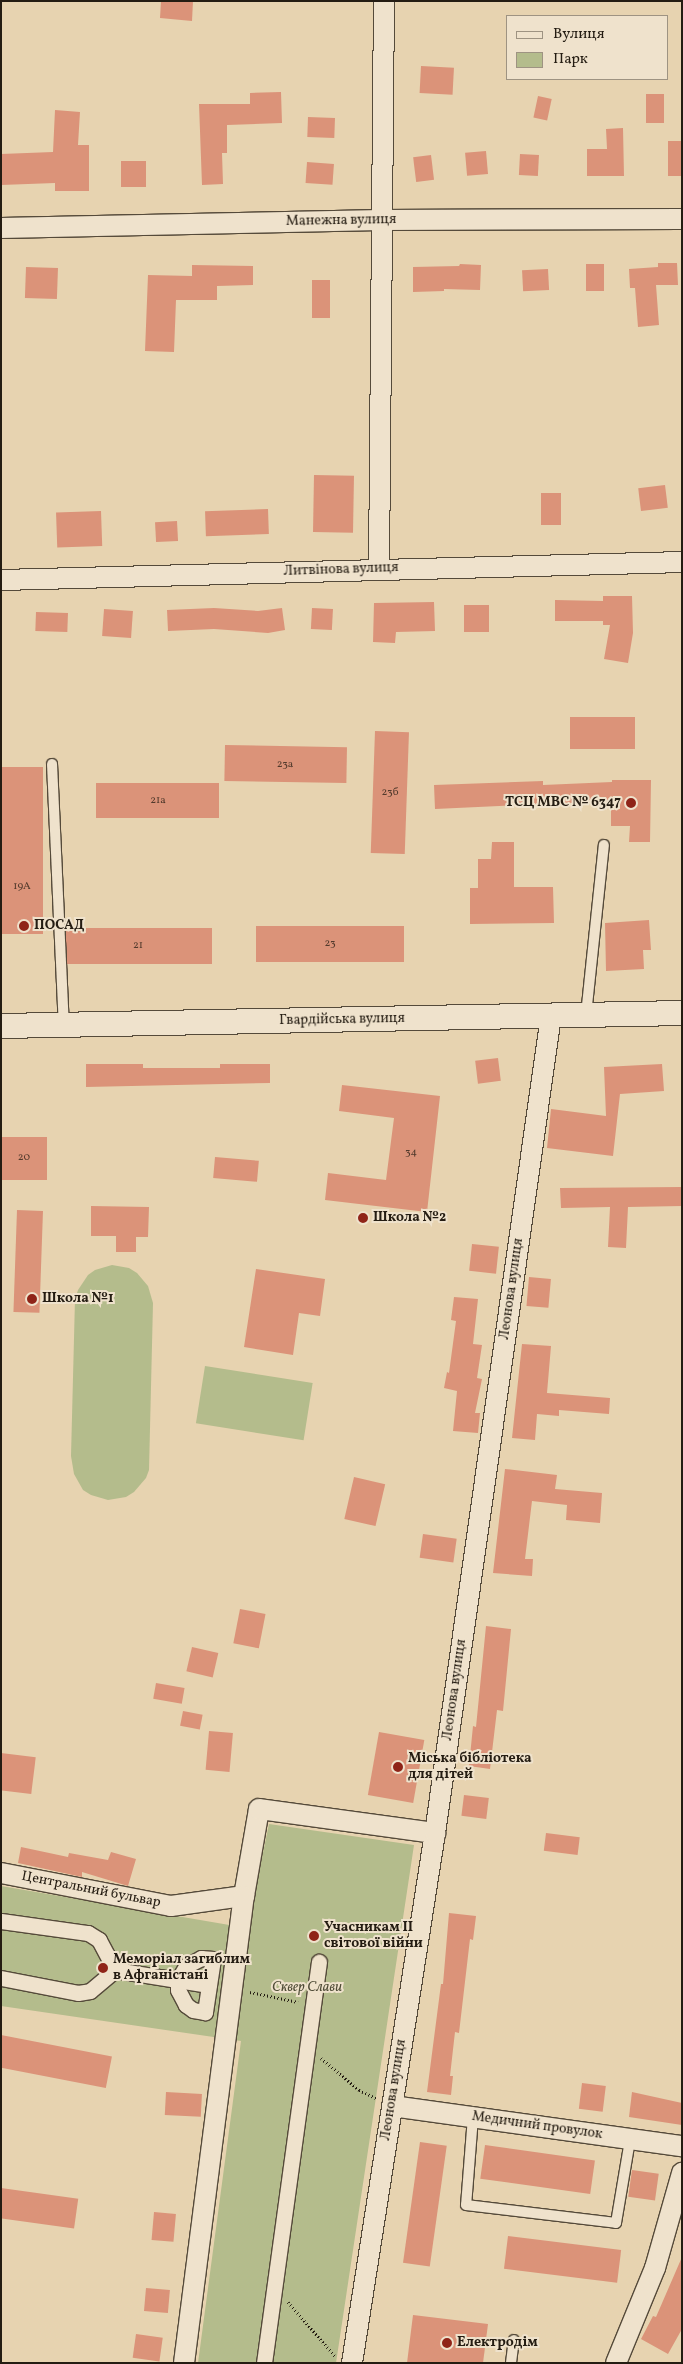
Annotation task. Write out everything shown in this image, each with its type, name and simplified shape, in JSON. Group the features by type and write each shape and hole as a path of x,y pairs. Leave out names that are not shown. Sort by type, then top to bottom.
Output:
{"street":[{"path":"380,568 380,220 384,1"},
{"name":"Манежна вулиця","path":"1,228 380,220 682,220"},
{"name":"Литвінова вулиця","path":"1,580 380,568 682,562"},
{"name":"Гвардійська вулиця","path":"1,1026 682,1013"},
{"name":"Леонова вулиця","path":"352,2363 435,1833 551,1016"},
{"path":"184,2363 231,1988 259,1809 435,1833"},
{"name":"Центральний бульвар","path":"1,1873 171,1906 244,1896"},
{"path":"1,1921 88,1933 99,1940 115,1970"},
{"path":"213,1959 205,2012 193,2010 181,1998 178,1980 186,1966 192,1961 213,1959"},
{"path":"264,2363 319,1962"},
{"path":"1,1978 78,1993 90,1991 115,1970 209,1985"},
{"name":"Медичний провулок","path":"392,2106 682,2146"},
{"path":"616,2363 655,2268 682,2173"}],"lane":[{"path":"52,764 64,1024"},
{"path":"586,1015 604,845"},
{"path":"472,2117 466,2206 616,2223 630,2140"},
{"path":"511,2363 514,2340"}],"path":[{"path":"231,1988 314,2005"},
{"path":"308,2046 359,2090 392,2106"},
{"path":"275,2287 342,2363"}],"green space":[{"path":"112,1265 129,1268 137,1273 148,1286 153,1303 149,1470 146,1478 134,1492 126,1497 108,1500 91,1495 83,1490 74,1474 71,1456 75,1299 78,1290 88,1275 95,1270"},
{"path":"205,1366 313,1383 304,1440 196,1423"},
{"name":"Сквер Слави","path":"269,1824 414,1845 336,2363 198,2363 241,2041 1,2006 1,1886 247,1928"}],"building":[{"path":"161,1 193,1 192,21 160,18"},
{"path":"421,66 454,68 453,95 420,93"},
{"path":"281,92 282,123 227,125 227,153 222,153 223,184 202,185 199,104 250,104 250,93"},
{"path":"646,94 664,94 664,123 646,123"},
{"path":"538,96 552,99 547,120 533,118"},
{"path":"55,110 80,112 78,145 89,145 89,191 55,191 55,183 1,185 1,154 53,152"},
{"path":"308,117 335,118 334,138 307,137"},
{"path":"623,128 624,176 587,176 587,149 607,149 606,129"},
{"path":"668,141 682,141 682,176 668,176"},
{"path":"486,151 488,174 467,176 465,153"},
{"path":"520,154 539,155 538,176 519,175"},
{"path":"431,155 434,180 416,182 413,157"},
{"path":"121,161 146,161 146,187 121,187"},
{"path":"307,162 334,164 332,185 306,183"},
{"path":"658,263 677,263 678,285 656,285 659,325 638,327 635,288 630,288 629,269 658,267"},
{"path":"460,264 481,265 480,290 444,289 444,291 413,292 413,267 459,266"},
{"path":"586,264 604,264 604,291 586,291"},
{"path":"192,265 253,266 253,285 217,286 217,300 176,300 174,352 145,351 148,275 192,276"},
{"path":"26,267 58,268 57,299 25,298"},
{"path":"548,269 549,290 523,291 522,270"},
{"path":"312,280 330,280 330,318 312,318"},
{"path":"314,475 354,476 353,533 313,532"},
{"path":"665,485 668,508 641,511 638,488"},
{"path":"541,493 561,493 561,525 541,525"},
{"path":"268,509 269,534 206,536 205,511"},
{"path":"101,511 102,546 57,548 56,513"},
{"path":"177,521 178,541 156,542 155,522"},
{"path":"603,596 632,596 633,633 628,663 604,659 610,625 603,625 603,621 555,621 555,600 603,601"},
{"path":"434,602 435,631 396,632 395,643 373,642 374,603"},
{"path":"464,605 489,605 489,632 464,632"},
{"path":"214,608 258,611 282,608 285,630 268,633 214,629 168,631 167,610"},
{"path":"312,608 333,609 332,630 311,629"},
{"path":"104,609 133,611 131,638 102,636"},
{"path":"36,612 68,613 67,632 35,631"},
{"path":"570,717 635,717 635,749 570,749"},
{"path":"375,731 409,732 405,854 371,853"},
{"path":"225,745 347,747 346,783 224,781"},
{"path":"2,767 43,767 43,934 2,934"},
{"path":"612,780 651,780 650,842 629,842 630,826 611,826 611,801 435,809 434,785 543,781 543,785 612,782"},
{"path":"96,783 219,783 219,818 96,818"},
{"path":"492,842 514,842 514,887 553,887 554,923 470,924 470,888 478,888 478,859 491,859"},
{"path":"649,920 651,950 643,950 644,969 606,971 605,923"},
{"path":"256,926 404,926 404,962 256,962"},
{"path":"66,928 212,928 212,964 66,964"},
{"path":"498,1058 501,1081 478,1084 475,1061"},
{"path":"86,1064 143,1064 143,1068 220,1068 220,1064 270,1064 270,1083 86,1087"},
{"path":"662,1064 664,1091 620,1094 613,1156 547,1148 551,1109 606,1116 604,1067"},
{"path":"342,1085 440,1096 427,1212 325,1200 328,1173 386,1180 394,1118 339,1111"},
{"path":"1,1137 47,1137 47,1180 1,1180"},
{"path":"215,1157 259,1161 257,1182 213,1178"},
{"path":"682,1187 682,1206 628,1207 626,1248 608,1247 610,1207 561,1208 560,1188"},
{"path":"91,1206 149,1207 148,1237 136,1237 136,1252 116,1252 116,1236 91,1236"},
{"path":"17,1210 43,1211 39,1313 13,1312"},
{"path":"472,1244 499,1247 496,1274 469,1271"},
{"path":"256,1269 325,1279 320,1316 299,1313 293,1355 244,1347"},
{"path":"529,1277 551,1279 548,1308 526,1306"},
{"path":"454,1297 478,1299 473,1344 482,1345 477,1378 482,1379 475,1413 480,1413 478,1433 453,1431 457,1391 444,1388 447,1372 449,1373 456,1321 451,1320"},
{"path":"522,1344 551,1346 547,1393 610,1398 609,1414 559,1410 559,1416 537,1414 535,1440 512,1438"},
{"path":"505,1469 557,1475 555,1489 602,1493 600,1523 566,1520 567,1505 532,1501 525,1559 533,1559 532,1576 493,1573"},
{"path":"354,1477 385,1484 376,1526 344,1519"},
{"path":"423,1534 457,1539 453,1562 420,1558"},
{"path":"240,1609 266,1614 259,1648 233,1643"},
{"path":"486,1626 511,1629 503,1711 497,1710 490,1769 469,1766 473,1726 476,1727"},
{"path":"192,1647 218,1653 213,1677 186,1671"},
{"path":"156,1683 185,1688 182,1704 153,1699"},
{"path":"183,1711 203,1715 200,1730 180,1726"},
{"path":"209,1731 233,1733 230,1772 206,1770"},
{"path":"379,1732 424,1740 413,1803 368,1795"},
{"path":"1,1753 36,1757 31,1794 1,1790"},
{"path":"464,1795 489,1798 486,1819 461,1816"},
{"path":"546,1833 580,1837 578,1855 544,1851"},
{"path":"21,1847 68,1857 69,1853 108,1860 111,1852 136,1859 128,1886 82,1872 82,1877 18,1863"},
{"path":"449,1913 476,1916 473,1940 470,1939 459,2033 455,2032 450,2076 453,2076 451,2095 427,2092 441,1984 443,1984"},
{"path":"1,2035 112,2057 106,2088 1,2068"},
{"path":"582,2083 606,2086 603,2112 579,2109"},
{"path":"166,2092 202,2094 201,2117 165,2115"},
{"path":"632,2092 682,2103 682,2125 629,2117"},
{"path":"420,2142 447,2146 430,2267 403,2263"},
{"path":"485,2145 595,2160 590,2194 480,2179"},
{"path":"632,2170 659,2174 655,2200 628,2197"},
{"path":"1,2188 78,2199 74,2229 1,2218"},
{"path":"154,2212 176,2214 173,2242 152,2240"},
{"path":"508,2236 621,2250 617,2283 504,2269"},
{"path":"682,2257 682,2329 668,2354 641,2339 653,2316 656,2317"},
{"path":"146,2288 170,2290 168,2313 144,2311"},
{"name":"Електродім","path":"413,2315 488,2324 483,2363 407,2363"},
{"path":"136,2334 163,2338 159,2362 133,2358"}],"place":[{"name":"ТСЦ МВС № 6347","path":"631,803"},
{"name":"ПОСАД","path":"24,926"},
{"name":"Школа №2","path":"363,1218"},
{"name":"Школа №1","path":"32,1299"},
{"name":"Міська бібліотека для дітей","path":"398,1767"},
{"name":"Учасникам II світової війни","path":"314,1936"},
{"name":"Меморіал загиблим в Афганістані","path":"103,1968"},
{"name":"Електродім","path":"447,2343"}]}
